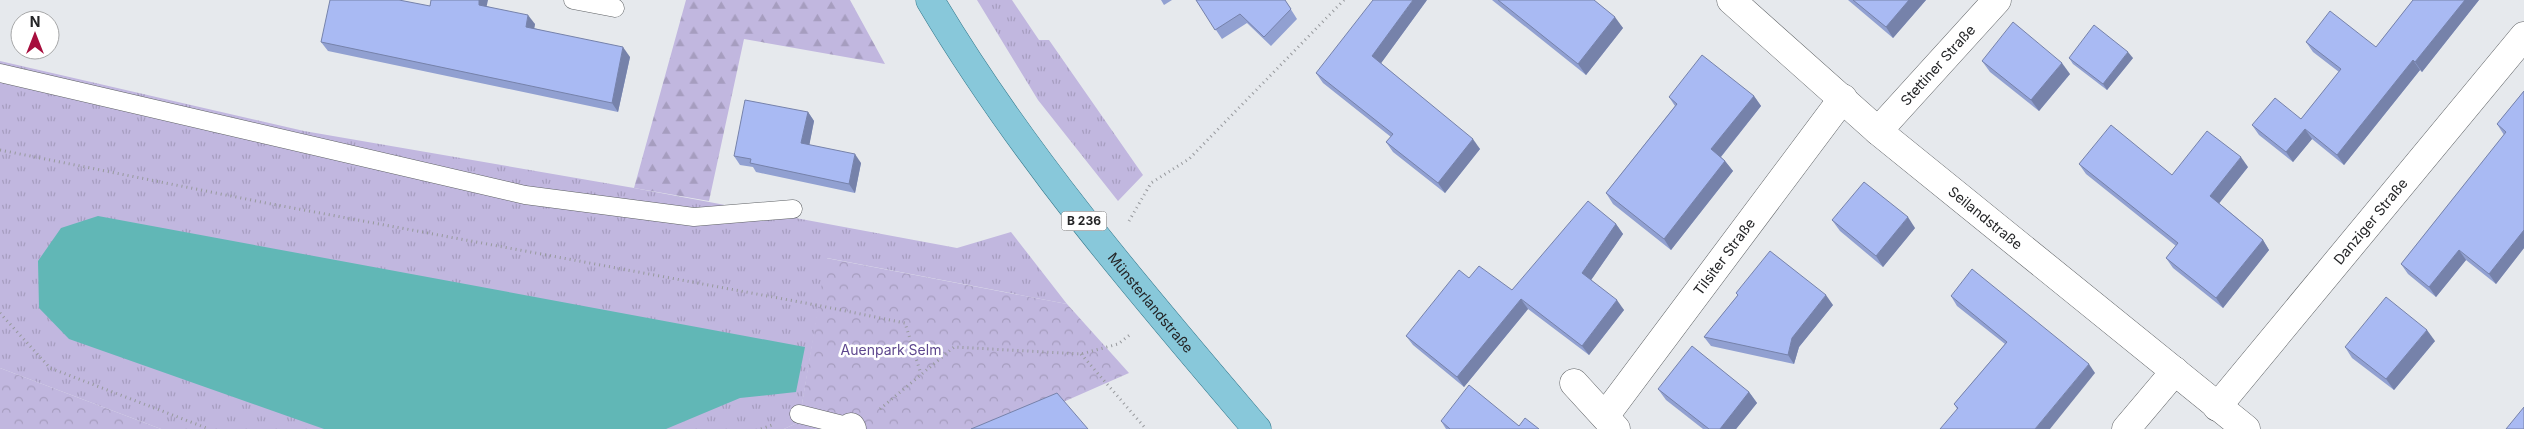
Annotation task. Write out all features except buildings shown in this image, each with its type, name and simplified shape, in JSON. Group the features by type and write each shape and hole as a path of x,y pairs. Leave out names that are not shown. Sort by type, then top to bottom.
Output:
{"main road":[{"name":"Münsterlandstraße","path":"930,0 968,64 1049,177 1102,244 1257,429"}],"street":[{"name":"Seilandstraße","path":"1731,0 1878,131 2246,429"},
{"name":"Stettiner Straße","path":"1878,131 1997,0"},
{"name":"Danziger Straße","path":"2217,407 2524,36"},
{"name":"Tilsiter Straße","path":"1574,383 1611,423 1842,98"},
{"path":"2126,429 2175,371"}],"lane":[{"path":"573,0 615,8"},
{"path":"0,73 525,195 694,217 793,209"},
{"path":"799,414 852,428"}],"path":[{"path":"1102,244 1129,222 1150,183 1189,159 1344,0"},
{"path":"0,150 276,205 816,305 905,324 921,374"},
{"path":"852,428 872,416 954,347 1081,354 1118,344 1159,312"},
{"path":"0,313 50,368 209,429"},
{"path":"1081,354 1146,429"}],"green space":[{"path":"686,0 850,0 885,64 744,39 709,201 634,188"},
{"path":"977,0 1012,0 1039,40 1049,40 1143,175 1118,201 1038,100"},
{"path":"0,61 304,131 634,188 957,248 1011,232 1067,304 827,258 799,422 784,429 161,429 0,368"},
{"name":"Auenpark Selm","path":"826,258 1067,304 1129,373 1002,429 784,429 799,422"},
{"path":"0,368 161,429 0,429"}],"water":[{"path":"98,216 805,347 796,392 740,398 666,429 324,429 69,339 39,308 38,261 61,228"}]}
